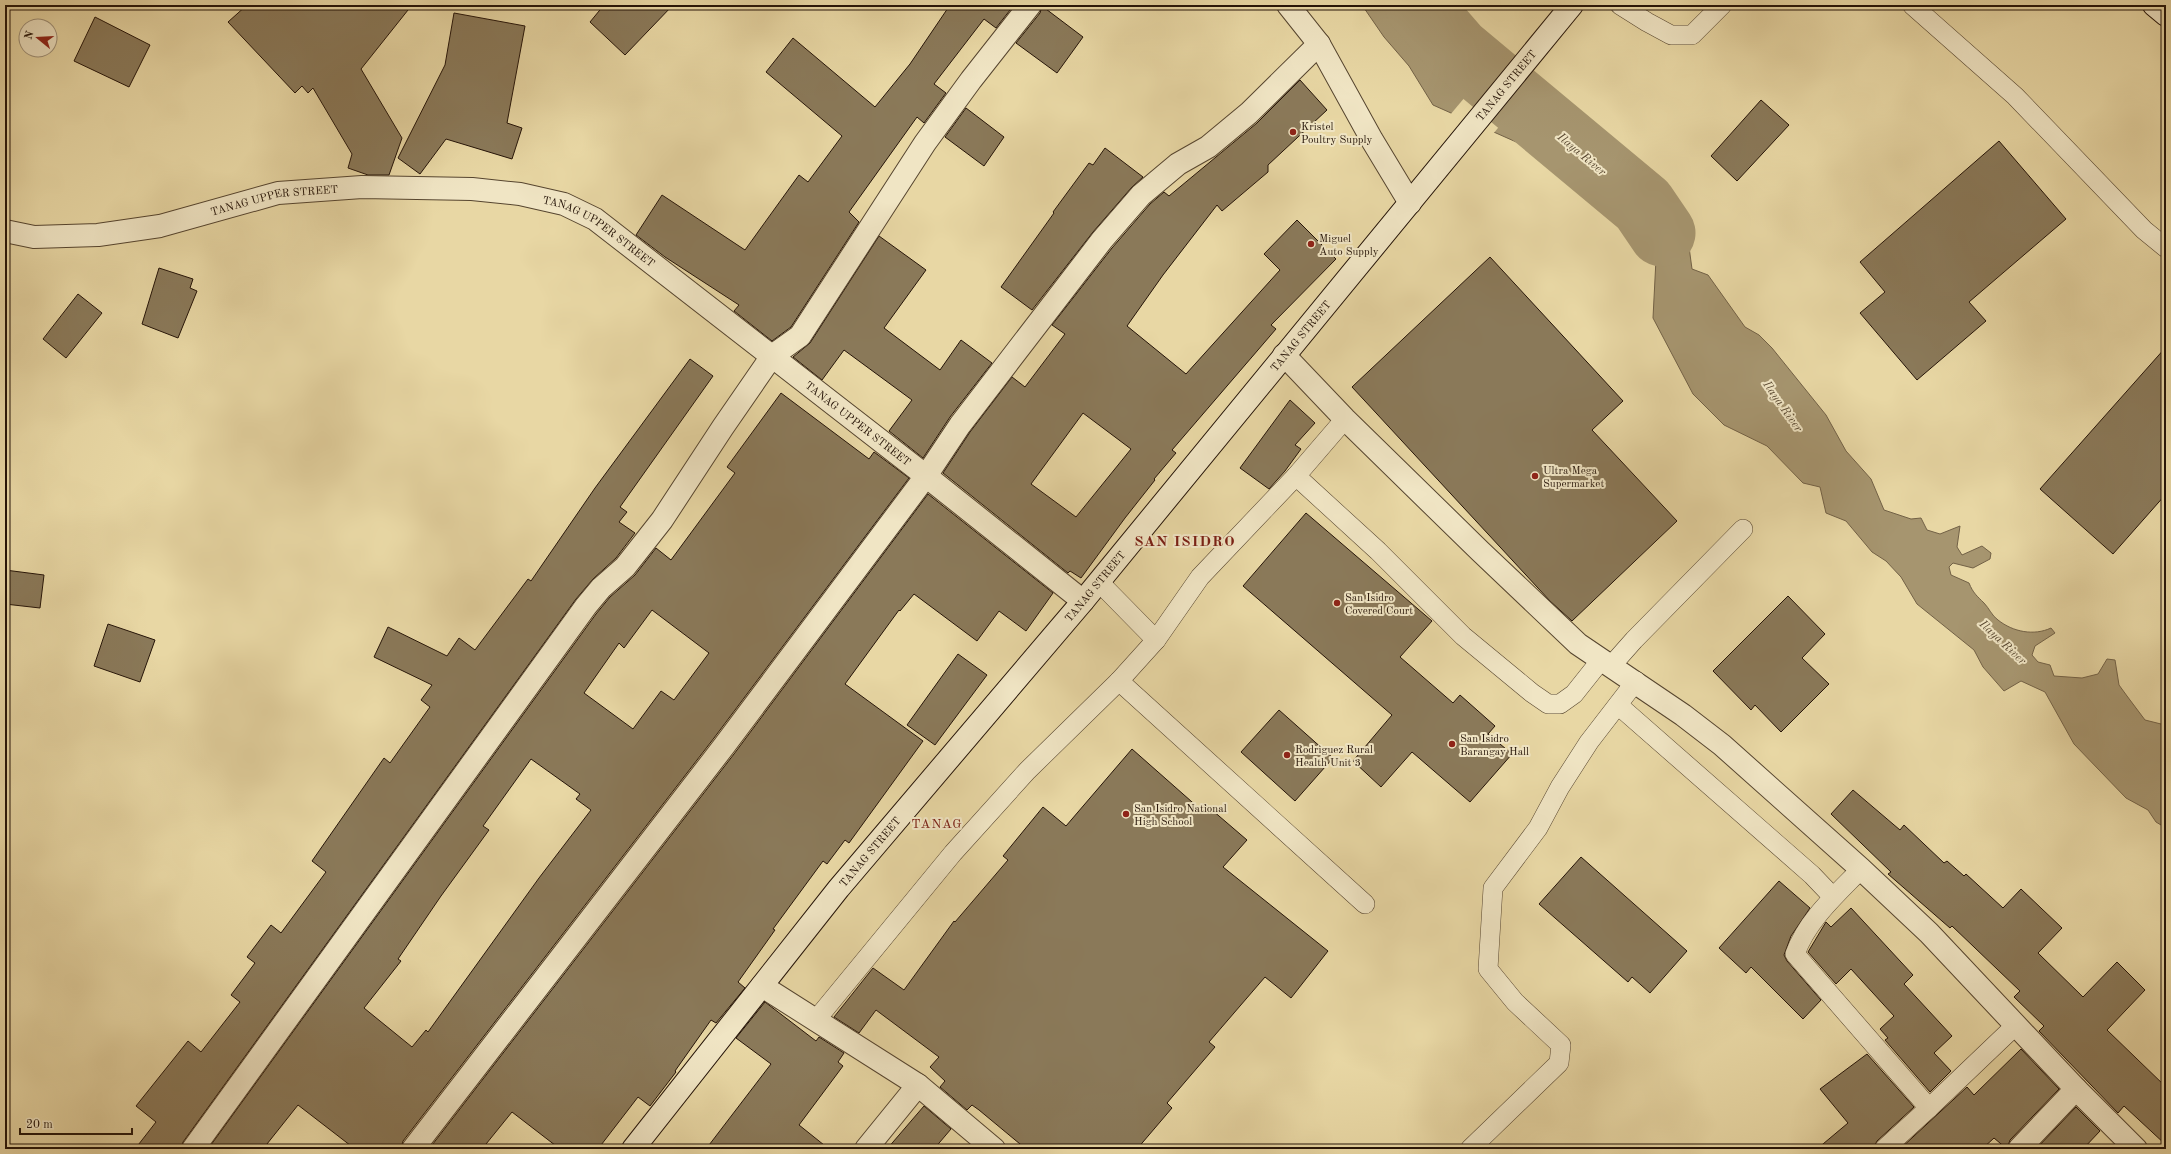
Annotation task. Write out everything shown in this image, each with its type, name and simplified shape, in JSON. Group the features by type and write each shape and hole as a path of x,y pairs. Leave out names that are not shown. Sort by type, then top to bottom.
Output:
{"street":[{"path":"193,1149 586,606 601,588 625,566 662,520 772,356 800,336 925,143 971,80 1030,5"},
{"path":"1288,5 1319,44 1372,140 1410,203"},
{"name":"TANAG STREET","path":"633,1149 839,888 1099,582 1410,203 1436,168 1572,5"},
{"path":"2154,5 2166,15"},
{"path":"413,1149 724,746 926,476 960,425 1008,363 1054,299 1102,240 1141,195 1178,164 1208,147 1249,113 1319,44"},
{"name":"TANAG UPPER STREET","path":"5,231 34,237 98,235 160,226 278,193 362,187 472,189 520,194 564,204 595,219 926,476 1083,601"},
{"path":"1284,355 1345,419 1485,557 1578,644 1636,681 1722,745 1862,869 1930,933 2076,1089 2136,1149"},
{"path":"762,986 918,1085 994,1149"},
{"path":"866,1149 918,1085"},
{"path":"2019,1149 2076,1089"}],"lane":[{"path":"1620,5 1671,35 1692,35 1722,5"},
{"path":"1912,5 2015,96 2144,230 2166,248"},
{"path":"815,1021 953,853 1027,771 1119,681 1156,640 1200,577 1296,476 1345,419"},
{"path":"1296,476 1378,551 1463,636 1548,704 1560,704 1574,694 1606,663 1634,640 1743,529"},
{"path":"1099,582 1156,640"},
{"path":"1119,681 1365,904"},
{"path":"1470,1149 1559,1063 1562,1045 1515,1002 1488,969 1493,888 1538,828 1560,787 1589,742 1636,681"},
{"path":"1618,705 1812,875 1834,897"},
{"path":"1862,869 1834,897 1801,938 1795,954 1929,1108"},
{"path":"1884,1149 2016,1025"}],"water":[{"path":"1362,5 1449,5 1454,12 1452,23 1445,26 1446,29 1464,26 1548,124 1552,124 1557,117 1562,125 1575,127 1586,133 1581,137 1585,144 1583,157 1588,163 1593,162 1594,168 1605,166 1611,159 1621,164 1622,171 1632,172 1643,196 1664,200 1683,220 1687,232 1692,269 1708,275 1745,327 1759,335 1772,348 1826,415 1846,451 1871,479 1884,510 1911,519 1921,518 1927,530 1940,534 1960,526 1957,547 1962,555 1982,546 1991,553 1990,559 1973,568 1953,563 1949,567 1951,575 1969,583 1977,596 1994,616 2004,624 2024,632 2038,632 2051,628 2055,633 2035,646 2032,655 2038,662 2050,665 2054,676 2082,678 2098,674 2107,659 2115,660 2119,685 2145,720 2161,724 2166,727 2166,828 2156,822 2148,810 2126,798 2074,744 2045,692 2021,681 2004,691 1983,667 1974,650 1917,604 1901,577 1886,561 1872,552 1846,521 1826,513 1820,487 1803,483 1767,446 1724,425 1693,394 1653,318 1656,259 1649,233 1631,210 1608,191 1569,173 1541,149 1523,145 1433,105 1409,66 1384,37"}],"pier":[{"path":"1496,60 1526,94 1493,134 1450,115"}],"building":[{"path":"247,5 412,5 361,69 402,138 389,175 368,175 348,168 352,154 313,88 308,93 302,86 295,93 228,22"},
{"path":"604,5 673,5 625,55 590,22"},
{"path":"950,5 1014,5 996,28 984,19 934,84 946,93 924,123 917,117 849,212 859,222 791,327 772,341 734,311 739,305 665,257 636,235 662,195 745,250 799,175 808,182 842,136 766,72 793,38 875,107 910,64"},
{"path":"1042,6 1083,37 1057,73 1016,43 1040,13"},
{"path":"454,13 525,26 507,123 522,128 512,159 446,139 420,174 398,158 445,65"},
{"path":"95,17 150,45 129,87 74,61"},
{"path":"1300,80 1327,110 1268,165 1268,172 1222,211 1217,205 1163,275 1127,326 1186,374 1280,270 1264,254 1297,220 1336,259 1271,325 1276,329 1172,450 1176,453 1154,479 1155,480 1081,578 1070,571 1068,573 943,473 970,432 1012,377 1025,387 1065,334 1052,325 1112,248 1150,204 1164,192 1169,196 1257,123","holes":["1083,413 1131,449 1076,517 1031,484"]},
{"path":"1761,100 1789,125 1737,181 1711,156"},
{"path":"966,108 1004,137 984,166 945,137"},
{"path":"1999,141 2066,219 1969,302 1986,321 1917,380 1860,313 1885,292 1860,262"},
{"path":"1105,148 1143,177 1132,187 1093,232 1032,310 1001,287 1089,163 1093,165"},
{"path":"879,236 926,270 884,328 940,370 961,340 992,363 950,417 923,458 889,431 912,400 844,350 822,380 793,357 810,343"},
{"name":"Ultra Mega Supermarket","path":"1490,257 1623,401 1592,430 1677,521 1572,621 1550,601 1352,387"},
{"path":"159,268 193,279 190,288 197,291 178,338 142,324"},
{"path":"78,294 102,313 66,358 43,339"},
{"path":"2166,347 2166,494 2113,554 2040,489"},
{"path":"690,359 713,376 620,507 627,512 619,522 635,533 616,558 593,579 576,599 183,1142 181,1149 135,1149 156,1122 136,1106 188,1041 201,1052 240,1002 231,995 255,963 247,957 271,925 281,933 326,872 312,861 384,758 390,763 430,707 421,700 432,685 374,657 388,627 447,656 459,638 475,650 528,579 531,581 595,488"},
{"path":"781,393 869,459 874,452 909,478 714,738 403,1141 401,1149 355,1149 298,1105 263,1149 208,1149 596,614 610,597 635,575 656,548 671,560 735,473 727,467","holes":["652,610 709,653 674,700 661,691 633,729 584,693 619,643 624,648","531,759 580,794 576,799 591,810 539,878 428,1032 426,1030 412,1047 364,1008 401,961 398,959 489,830 483,826"]},
{"path":"1290,400 1315,423 1295,445 1301,449 1285,471 1269,489 1240,468"},
{"path":"928,494 1053,593 1026,631 999,611 977,641 914,594 900,611 899,610 845,684 923,741 849,843 845,840 827,864 823,861 773,929 775,930 738,982 745,988 716,1023 711,1020 675,1071 676,1072 650,1106 638,1097 598,1149 560,1149 512,1112 482,1149 429,1149 734,754"},
{"path":"1306,513 1432,621 1400,657 1453,703 1460,695 1495,726 1488,734 1512,754 1470,802 1412,752 1381,787 1353,761 1392,715 1243,586"},
{"path":"5,570 44,575 40,608 5,604"},
{"path":"1788,596 1825,634 1802,658 1829,684 1781,732 1755,705 1751,710 1713,671"},
{"path":"108,624 155,640 140,682 94,666"},
{"path":"958,654 987,675 935,745 907,725"},
{"name":"Rodriguez Rural Health Unit 3","path":"1279,710 1333,758 1295,801 1241,752"},
{"name":"San Isidro National High School","path":"1132,749 1200,809 1205,804 1247,840 1223,867 1328,951 1291,998 1265,977 1209,1042 1215,1047 1167,1103 1172,1108 1137,1149 1026,1149 979,1110 972,1105 967,1110 940,1087 945,1081 930,1067 939,1057 876,1010 859,1033 834,1017 873,968 904,990 954,921 955,922 1008,860 1003,856 1043,807 1066,826"},
{"path":"1853,790 1900,830 1904,825 1944,863 1947,861 1964,876 1966,874 2003,908 2021,889 2062,928 2038,953 2083,997 2117,962 2145,990 2107,1030 2166,1087 2166,1145 2124,1106 2118,1113 2039,1031 2044,1026 2014,997 2020,991 1952,926 1950,928 1888,874 1891,872 1831,814"},
{"path":"1581,857 1687,951 1650,993 1632,977 1628,982 1539,904"},
{"path":"1779,881 1810,908 1791,936 1784,955 1787,961 1821,1000 1803,1019 1751,967 1746,973 1719,948"},
{"path":"1851,908 1913,975 1904,984 1952,1036 1934,1053 1951,1071 1930,1092 1885,1040 1888,1038 1880,1029 1894,1016 1851,969 1836,984 1808,952 1826,922 1831,927"},
{"path":"765,1002 816,1041 819,1037 844,1053 838,1062 843,1066 799,1125 829,1149 706,1149 771,1064 736,1038"},
{"path":"2021,1049 2059,1089 2010,1140 2007,1149 1994,1138 1982,1149 1900,1149 1967,1087 1974,1095"},
{"path":"1867,1054 1914,1107 1877,1141 1873,1149 1817,1149 1848,1123 1820,1089"},
{"path":"924,1106 951,1129 934,1149 887,1149"},
{"path":"2076,1107 2100,1131 2083,1149 2036,1149"}],"waterway":[{"name":"Ilaya River","path":"1418,5 1457,50 1643,205 1662,233"}],"place":[{"name":"Kristel Poultry Supply","path":"1293,132"},
{"name":"Miguel Auto Supply","path":"1311,244"},
{"name":"Ultra Mega Supermarket","path":"1535,476"},
{"name":"San Isidro Covered Court","path":"1337,603"},
{"name":"San Isidro Barangay Hall","path":"1452,744"},
{"name":"Rodriguez Rural Health Unit 3","path":"1287,755"},
{"name":"San Isidro National High School","path":"1126,814"}],"district":[{"name":"SAN ISIDRO","path":"1185,541"},
{"name":"TANAG","path":"937,823"}]}
